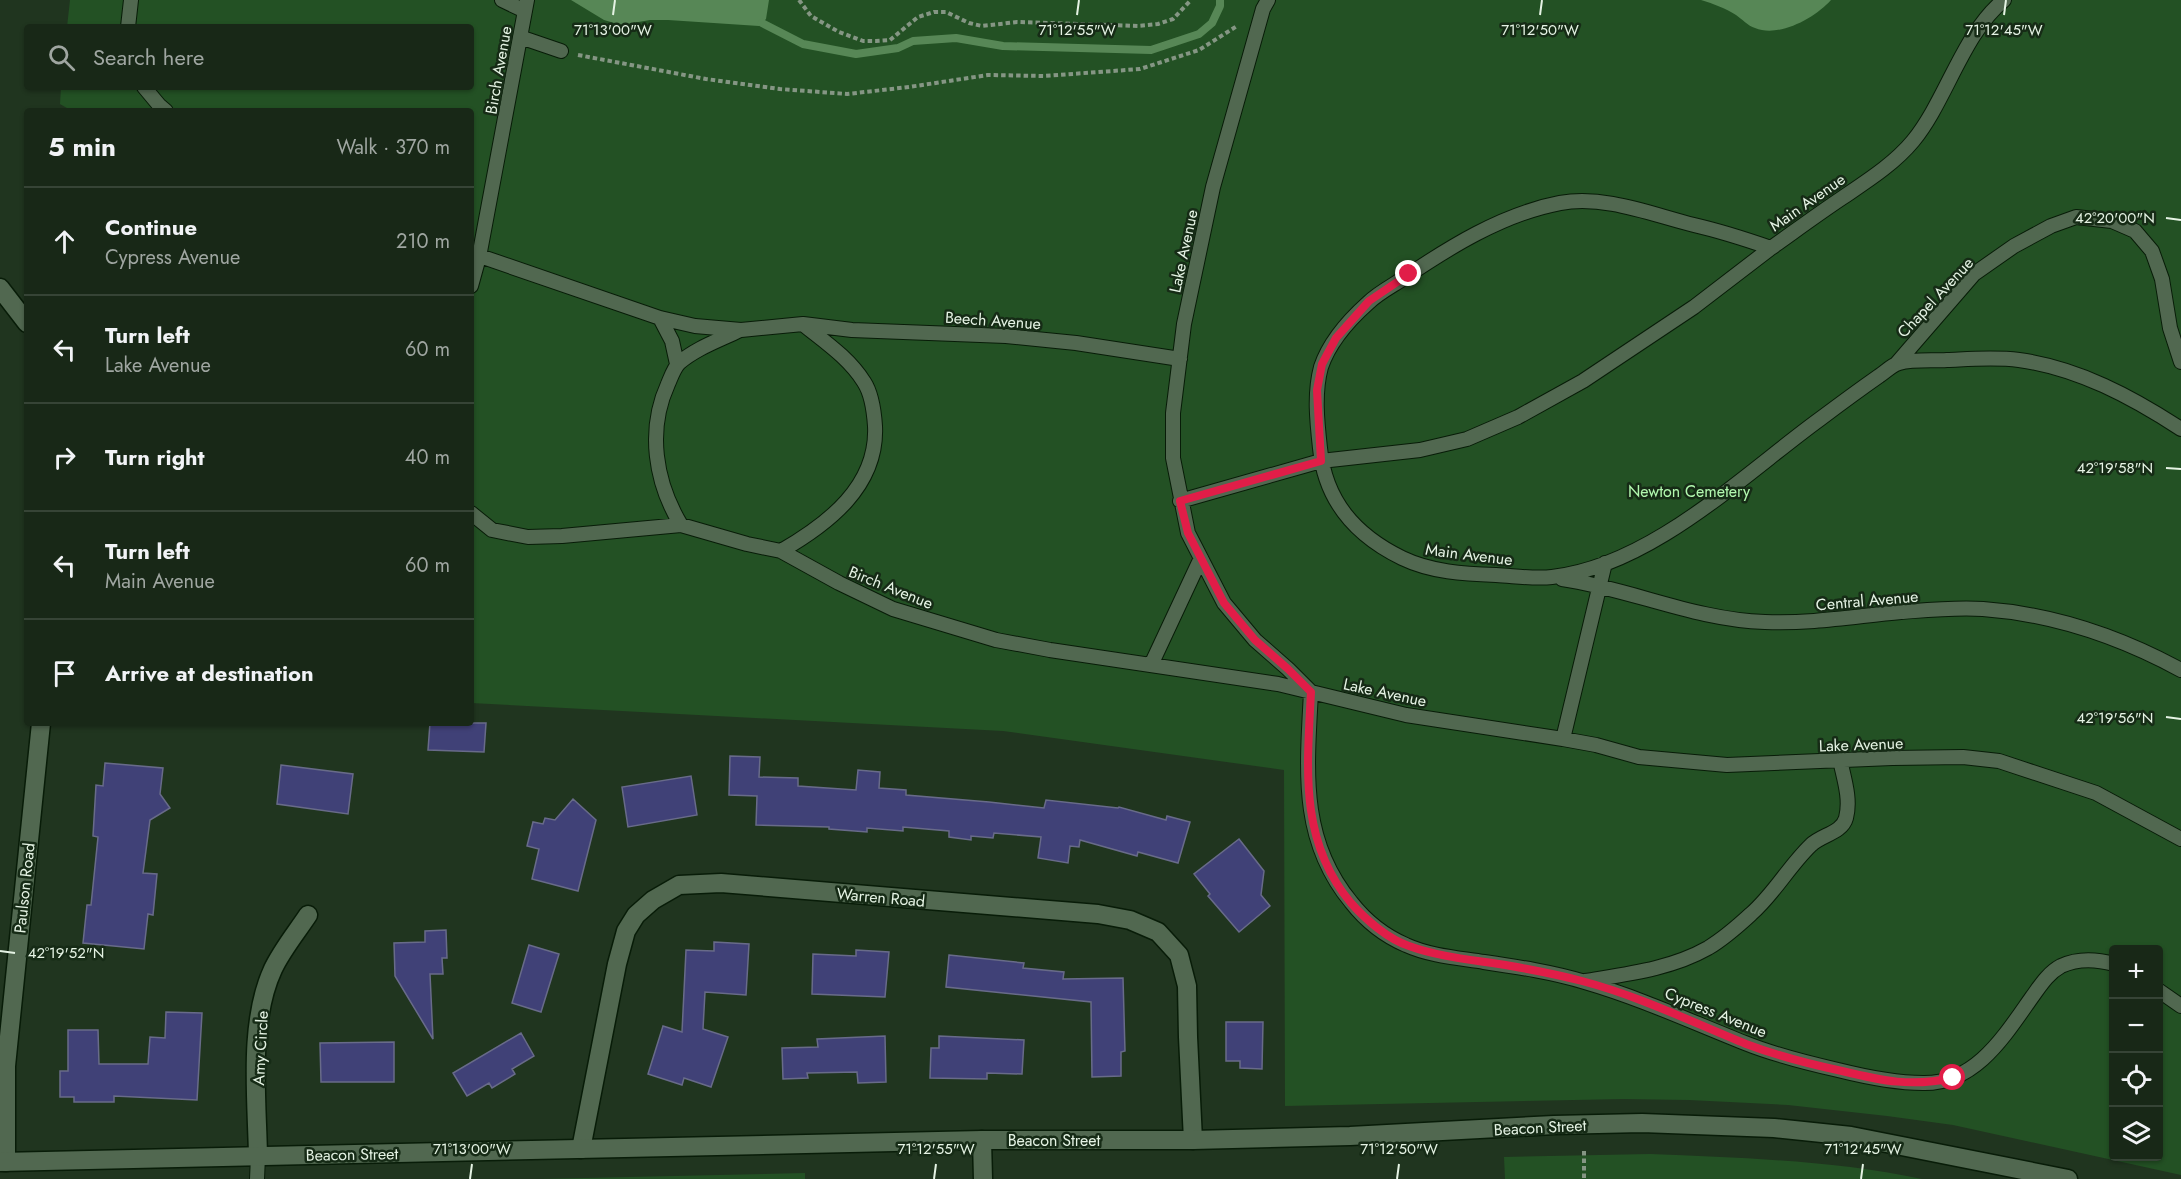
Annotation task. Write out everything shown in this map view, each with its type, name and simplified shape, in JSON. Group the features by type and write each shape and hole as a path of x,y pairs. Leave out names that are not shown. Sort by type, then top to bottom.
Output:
{"main road":[{"path":"0,288 24,319"},
{"name":"Paulson Road","path":"3,1162 6,1066 41,726"},
{"name":"Warren Road","path":"581,1149 617,964 626,932 636,915 653,900 679,885 721,883 1098,914 1130,920 1158,932 1179,955 1187,986 1193,1140"},
{"name":"Amy Circle","path":"258,1156 257,1052 262,1000 277,961 308,915"},
{"name":"Beacon Street","path":"3,1162 982,1140 1193,1140 1350,1136 1554,1125 1642,1123 1774,1128 1851,1136 2068,1179"},
{"path":"982,1140 983,1179"}],"lane":[{"path":"128,24 131,0"},
{"path":"502,0 526,6"},
{"name":"Main Avenue","path":"1897,363 1687,519 1650,542 1583,571 1551,577 1444,571 1414,564 1377,546 1358,529 1333,498 1321,461 1317,390 1322,364 1336,338 1369,301 1463,240 1518,216 1561,203 1596,202 1640,209 1723,231 1771,248 1880,172 1913,141 1941,96 1968,45 1996,7 2004,0"},
{"name":"Lake Avenue","path":"1265,5 1213,187 1184,324 1173,413 1173,458 1188,533 1224,603 1255,640 1311,692 1406,715 1563,739 1639,757 1727,765 1963,757 1999,761 2096,793 2181,839"},
{"name":"Birch Avenue","path":"475,255 526,6"},
{"path":"520,37 561,51"},
{"path":"146,90 162,108"},
{"name":"Chapel Avenue","path":"1897,363 1974,274 2014,246 2051,226 2076,217 2120,224 2135,231 2152,251 2162,279 2170,328 2181,362"},
{"path":"1180,501 1321,461 1429,448 1467,439 1518,417 1583,381 1695,307 1771,248"},
{"path":"475,255 537,274 660,318 695,326 741,330"},
{"path":"660,318 672,341 677,364"},
{"path":"781,551 811,534 833,515 858,487 872,459 875,433 874,410 865,382 841,354 803,324"},
{"name":"Beech Avenue","path":"741,330 803,324 852,330 1017,337 1086,344 1180,359"},
{"path":"681,525 669,504 656,446 660,403 677,364 706,346 741,330"},
{"path":"1897,363 1982,358 2020,360 2058,368 2144,404 2181,429"},
{"name":"Birch Avenue","path":"474,515 492,530 528,537 681,525 781,551 892,609 996,640 1278,684 1311,692"},
{"path":"1151,665 1201,558"},
{"path":"1563,739 1605,563"},
{"name":"Central Avenue","path":"1551,577 1601,586 1649,602 1736,620 1807,621 1904,612 1982,609 2017,613 2059,621 2121,641 2181,670"},
{"name":"Cypress Avenue","path":"1311,692 1308,802 1316,838 1332,877 1352,905 1382,932 1407,946 1445,956 1512,966 1582,981 1646,1001 1747,1044 1794,1060 1867,1077 1899,1082 1928,1083 1953,1078 1975,1066 1995,1047 2045,979 2059,967 2074,961 2097,960 2109,963"},
{"path":"1582,981 1675,963 1709,947 1752,914 1811,845 1836,831 1845,821 1847,791 1840,760"},
{"path":"2163,993 2181,1006"},
{"path":"257,1179 258,1156"}],"path":[{"path":"799,0 811,15 839,32 862,41 890,40 918,17 934,12 945,12 982,26 1017,22 1138,26 1158,24 1173,19 1191,0"},
{"path":"561,51 706,79 847,94 988,75 1044,76 1140,69 1199,50 1265,5"},
{"path":"1584,1151 1584,1179"}],"green space":[{"name":"Newton Cemetery","path":"70,0 2181,0 2181,1175 2117,1161 2163,1161 2163,945 2109,945 2109,1159 1953,1125 1788,1105 1623,1099 1285,1106 1284,770 1003,731 474,703 474,108 67,108 60,104 61,90 474,90 474,24 67,24"},
{"path":"1650,1154 1821,1164 1922,1179 1505,1179 1504,1157"},
{"path":"805,1173 805,1179 539,1179"}],"shaded area":[{"path":"571,0 769,0 766,19 759,26 668,20 650,20 621,25 604,20"},
{"path":"1701,0 1831,0 1816,13 1796,24 1775,30 1764,30 1750,26 1724,8"}],"building":[{"path":"474,723 486,723 484,752 428,750 430,726 474,726"},
{"path":"730,756 760,757 759,777 798,778 798,786 856,790 858,770 880,772 879,788 906,790 906,795 1044,808 1046,800 1119,807 1166,820 1167,816 1190,822 1178,863 1138,852 1137,856 1080,840 1079,847 1070,846 1068,863 1038,858 1041,837 994,833 993,838 971,836 971,840 949,837 949,831 903,827 903,831 867,828 867,832 829,829 829,827 756,825 757,796 729,795"},
{"path":"105,763 163,768 160,794 170,808 150,820 143,873 157,874 153,915 148,914 144,949 83,943 87,905 91,905 98,837 93,836 96,785 103,786"},
{"path":"281,765 353,774 348,814 277,804"},
{"path":"691,776 697,815 628,827 622,787"},
{"path":"573,799 596,820 578,891 532,879 539,849 527,846 533,822 543,824 545,818 555,820"},
{"path":"1239,839 1264,871 1261,895 1270,906 1239,932 1208,896 1210,894 1194,874"},
{"path":"446,930 447,958 442,958 443,974 430,974 433,1039 395,976 394,943 425,942 425,931"},
{"path":"714,942 749,944 746,995 705,992 703,1029 728,1037 711,1087 684,1078 682,1085 648,1074 663,1026 682,1032 686,950 714,951"},
{"path":"529,945 559,954 541,1012 512,1003"},
{"path":"856,950 889,952 885,997 812,994 813,954 856,956"},
{"path":"949,955 1024,963 1023,968 1064,972 1063,979 1123,978 1125,1051 1121,1052 1121,1076 1092,1077 1091,1002 946,987"},
{"path":"166,1012 202,1013 197,1100 114,1096 114,1102 74,1102 74,1097 60,1097 60,1071 68,1071 68,1030 98,1030 99,1064 148,1064 150,1037 165,1038"},
{"path":"1226,1022 1263,1022 1262,1069 1240,1068 1240,1061 1226,1061"},
{"path":"521,1033 534,1056 512,1069 515,1074 492,1088 489,1083 467,1096 453,1073"},
{"path":"885,1036 886,1082 858,1083 857,1072 807,1073 808,1078 783,1079 782,1048 818,1047 817,1039"},
{"path":"939,1036 1024,1040 1022,1074 987,1073 987,1079 930,1078 931,1048 939,1048"},
{"path":"394,1042 394,1082 321,1082 320,1043"}],"waterway":[{"path":"762,23 803,44 856,54 898,48 913,41 956,38 1003,46 1151,50 1199,34 1212,23 1220,6 1220,0"}],"route":[{"path":"1409,274 1369,301 1336,338 1322,364 1317,390 1317,424 1321,461 1180,501 1188,533 1224,603 1255,640 1311,692 1308,802 1316,838 1332,877 1352,905 1382,932 1407,946 1445,956 1512,966 1582,981 1646,1001 1747,1044 1794,1060 1899,1082 1928,1083 1953,1078"}]}
